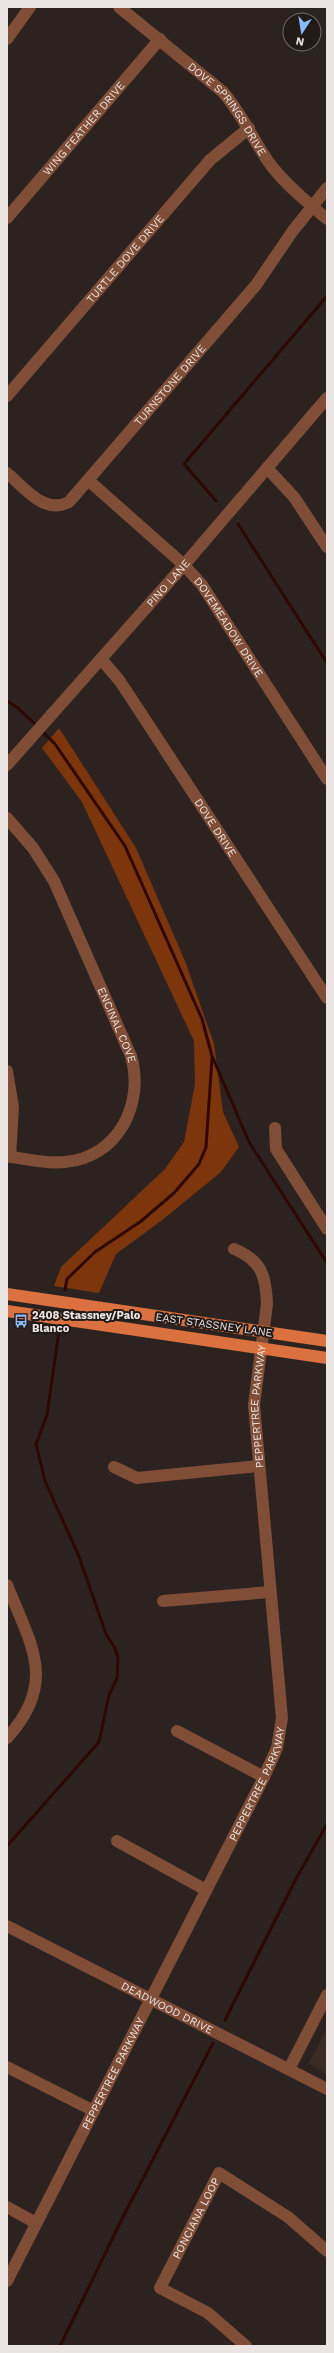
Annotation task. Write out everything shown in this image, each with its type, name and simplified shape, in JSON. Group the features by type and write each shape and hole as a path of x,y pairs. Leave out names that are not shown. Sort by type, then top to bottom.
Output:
{"main road":[{"name":"EAST STASSNEY LANE","path":"7,1294 327,1341"},
{"name":"EAST STASSNEY LANE","path":"7,1311 327,1358"}],"street":[{"path":"7,39 30,7"},
{"name":"DOVE SPRINGS DRIVE","path":"119,7 223,92 249,128 260,149 282,178 327,220"},
{"name":"WING FEATHER DRIVE","path":"7,218 160,39"},
{"name":"TURTLE DOVE DRIVE","path":"7,396 210,160 249,128"},
{"name":"TURNSTONE DRIVE","path":"7,473 43,503 55,507 69,502 256,285 312,206 327,188"},
{"name":"PINO LANE","path":"7,766 184,565 327,398"},
{"path":"267,468 294,497 327,547"},
{"name":"DOVEMEADOW DRIVE","path":"88,480 184,565 202,585 327,779"},
{"name":"DOVE DRIVE","path":"101,660 119,680 327,998"},
{"name":"ENCINAL COVE","path":"7,818 33,848 54,881 131,1056 136,1085 133,1105 124,1125 112,1141 96,1153 66,1162 44,1162 8,1157"},
{"path":"7,1071 12,1107 8,1157"},
{"path":"275,1128 276,1149 327,1229"},
{"name":"PEPPERTREE PARKWAY","path":"7,2281 264,1777 277,1748 282,1718 258,1466 254,1405 260,1348 267,1304 262,1273 256,1262 247,1254 234,1249"},
{"path":"114,1467 137,1478 258,1466"},
{"path":"7,1585 34,1651 37,1671 35,1690 29,1709 19,1725 7,1738"},
{"path":"163,1602 270,1592"},
{"path":"177,1731 264,1777"},
{"path":"117,1841 206,1890"},
{"name":"DEADWOOD DRIVE","path":"7,1926 151,1998 327,2090"},
{"path":"289,2069 327,1995"},
{"path":"7,2068 94,2111"},
{"name":"PONCIANA LOOP","path":"246,2346 208,2313 160,2288 219,2173 288,2217 327,2251"},
{"path":"7,2208 36,2222"}],"shaded area":[{"path":"59,728 136,848 185,961 214,1044 223,1112 239,1147 221,1172 161,1221 116,1254 99,1293 54,1286 61,1267 165,1169 184,1142 195,1084 194,1041 82,802 42,748"},
{"path":"327,2028 327,2075 309,2063"}],"waterway":[{"path":"216,501 184,464 327,296"},
{"path":"238,524 327,663"},
{"path":"7,701 18,708 37,726"},
{"path":"41,730 55,744 125,846 202,1019 212,1056 249,1142 327,1263"},
{"path":"65,1290 67,1279 95,1252 140,1222 174,1193 199,1164 206,1147 212,1058"},
{"path":"7,1846 99,1742 109,1695 117,1678 118,1658 115,1648 106,1634 78,1554 45,1481 36,1444 47,1415 59,1331"},
{"path":"225,2020 297,1877 327,1824"},
{"path":"60,2346 122,2219 213,2043"}],"place":[{"name":"2408 Stassney/Palo Blanco","path":"21,1321"}]}
